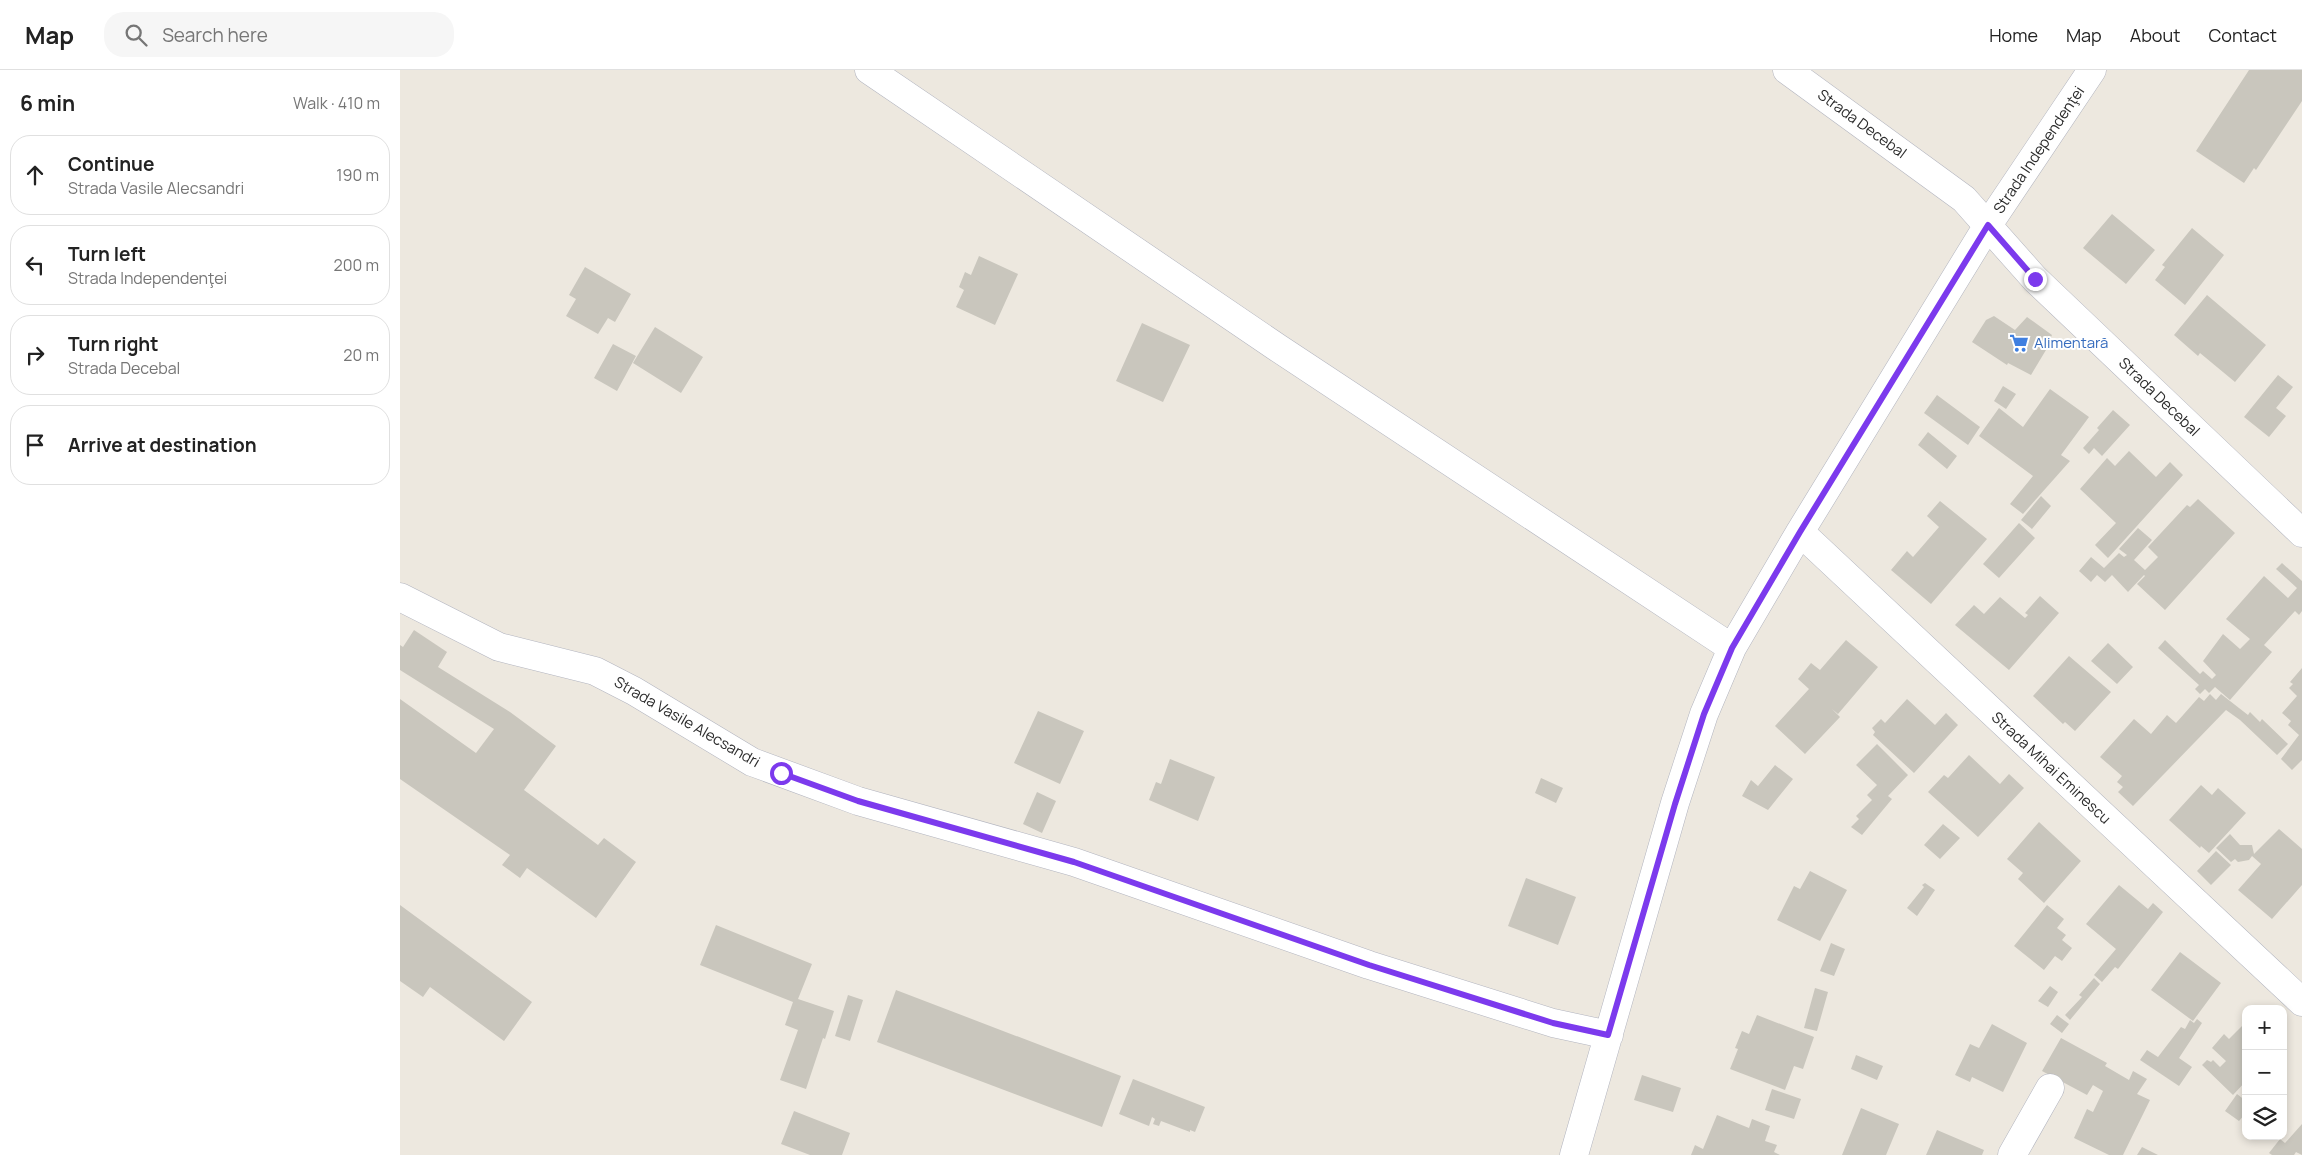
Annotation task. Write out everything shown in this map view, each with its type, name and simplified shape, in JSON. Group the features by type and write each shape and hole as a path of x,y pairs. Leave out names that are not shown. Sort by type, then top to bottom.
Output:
{"street":[{"path":"868,70 1270,343 1732,648"},
{"name":"Strada Decebal","path":"1787,70 1920,165 1964,199 2035,279 2302,533"},
{"name":"Strada Independenţei","path":"1574,1155 1675,804 1704,714 1732,648 1800,532 1988,225 2092,70"},
{"name":"Strada Mihai Eminescu","path":"1800,532 2302,1002"},
{"name":"Strada Vasile Alecsandri","path":"400,597 499,647 595,671 634,691 752,762 858,801 1074,862 1378,968 1553,1023 1608,1035"},
{"path":"2012,1155 2050,1088"}],"building":[{"path":"2249,70 2302,70 2302,101 2256,170 2254,168 2244,183 2196,151"},
{"path":"2112,214 2155,250 2126,284 2083,248"},
{"path":"2192,228 2224,255 2185,305 2155,280 2165,267 2162,265"},
{"path":"979,256 1018,274 995,325 956,307 964,290 959,287 965,272 971,275"},
{"path":"585,267 631,294 615,322 608,318 598,334 566,316 576,299 569,295"},
{"path":"2207,295 2266,345 2235,382 2200,353 2198,356 2174,335"},
{"path":"1994,316 2015,330 2027,317 2052,335 2050,339 2052,340 2031,375 2008,363 2007,365 1972,342 1986,320"},
{"path":"1142,323 1190,345 1163,402 1116,381"},
{"path":"655,327 703,357 681,393 633,363"},
{"path":"613,344 636,356 617,391 594,378"},
{"path":"2278,375 2293,387 2276,408 2286,416 2269,437 2244,417"},
{"path":"2003,386 2016,394 2006,409 1994,401"},
{"path":"2050,389 2089,417 2061,455 2070,461 2023,514 2010,504 2033,476 1979,436 1999,408 2023,427"},
{"path":"1937,395 1980,427 1968,445 1924,413"},
{"path":"2113,410 2130,425 2102,456 2094,448 2089,454 2083,448"},
{"path":"1928,432 1957,456 1947,469 1918,445"},
{"path":"2129,451 2156,477 2170,462 2183,475 2108,558 2095,545 2116,523 2080,489 2107,458 2115,466"},
{"path":"2041,496 2051,506 2032,529 2021,520"},
{"path":"2198,499 2235,533 2165,610 2137,584 2144,575 2128,592 2112,575 2105,582 2097,575 2091,582 2079,571 2091,557 2104,568 2119,553 2124,557 2127,555 2119,549 2138,528 2152,540 2134,560 2145,570 2158,557 2148,547 2187,505 2190,507"},
{"path":"1940,501 1987,539 1931,604 1891,570 1907,551 1913,557 1939,527 1927,516"},
{"path":"2019,523 2035,538 1999,578 1983,564"},
{"path":"2282,563 2302,581 2302,611 2299,615 2295,611 2264,645 2272,652 2230,700 2215,687 2209,693 2205,689 2200,694 2195,689 2199,685 2158,648 2165,640 2200,674 2203,671 2212,679 2216,675 2203,661 2223,634 2240,649 2250,639 2226,619 2264,576 2288,598 2297,588 2276,569"},
{"path":"2040,596 2059,613 2009,670 1955,625 1974,605 1984,614 2000,597 2025,618 2028,615 2025,613"},
{"path":"414,630 447,652 438,667 510,712 556,746 524,790 598,845 604,838 636,862 596,918 527,868 520,878 502,865 510,855 400,779 400,699 476,753 494,729 400,670 400,645 403,647"},
{"path":"1846,640 1878,667 1838,714 1832,709 1840,717 1805,754 1775,726 1809,689 1798,679 1811,663 1820,670"},
{"path":"2108,643 2133,667 2117,684 2091,661"},
{"path":"2069,656 2111,692 2075,731 2065,722 2063,724 2033,696"},
{"path":"2302,668 2302,760 2292,770 2281,759 2299,735 2288,725 2291,721 2282,713 2297,696 2289,688 2293,684 2290,682"},
{"path":"2210,694 2216,700 2221,694 2248,715 2250,712 2260,722 2262,719 2288,744 2277,755 2240,720 2226,710 2133,806 2118,792 2123,787 2117,782 2122,776 2100,757 2134,719 2151,734 2167,715 2176,723 2199,697 2204,701"},
{"path":"1907,699 1935,725 1946,713 1958,725 1914,773 1873,735 1875,732 1872,728 1881,719 1885,723"},
{"path":"1038,711 1084,731 1060,784 1014,763"},
{"path":"1877,744 1908,775 1888,796 1892,799 1862,835 1851,827 1859,819 1856,816 1872,800 1867,795 1877,785 1856,765"},
{"path":"1969,755 2000,784 2009,774 2024,788 1978,837 1928,792 1944,775 1948,778"},
{"path":"1170,759 1215,777 1198,821 1149,800 1156,782 1161,784"},
{"path":"1775,765 1793,779 1768,810 1742,796 1751,780 1758,786"},
{"path":"1541,778 1563,788 1556,803 1535,793"},
{"path":"2201,785 2212,795 2218,788 2246,813 2209,853 2201,846 2200,848 2169,820"},
{"path":"1037,792 1056,801 1042,833 1023,824"},
{"path":"2039,822 2081,861 2044,903 2018,879 2023,873 2007,859"},
{"path":"1943,824 1960,838 1940,859 1924,845"},
{"path":"2279,829 2302,849 2302,885 2272,919 2238,890 2261,864 2252,856 2249,860 2238,862 2235,859 2231,862 2216,848 2230,834 2240,845 2252,845 2254,854"},
{"path":"2216,851 2231,865 2211,885 2197,871"},
{"path":"1810,871 1847,890 1820,941 1777,920 1794,886 1800,889"},
{"path":"1526,878 1576,897 1558,945 1508,926"},
{"path":"1925,883 1935,890 1917,916 1907,908 1924,887 1922,885"},
{"path":"2119,885 2148,909 2153,903 2163,912 2118,969 2115,967 2102,982 2094,975 2116,949 2086,924"},
{"path":"400,905 532,1002 504,1041 430,987 423,997 400,981"},
{"path":"2047,905 2064,919 2057,928 2066,935 2062,940 2072,948 2062,961 2055,956 2044,970 2014,946"},
{"path":"716,925 812,964 798,999 834,1011 806,1089 780,1080 798,1030 785,1025 793,1002 700,965"},
{"path":"1831,943 1845,949 1834,976 1820,971"},
{"path":"2180,952 2221,983 2193,1021 2151,990"},
{"path":"2094,978 2100,984 2070,1020 2065,1015 2082,997 2079,995"},
{"path":"2050,986 2058,992 2048,1007 2038,1001"},
{"path":"1815,988 1828,992 1817,1031 1804,1028"},
{"path":"896,990 1121,1076 1102,1127 877,1042"},
{"path":"848,995 863,1000 850,1041 835,1036"},
{"path":"1757,1015 1814,1037 1803,1069 1794,1066 1785,1090 1730,1069 1738,1049 1735,1048 1742,1031 1749,1034"},
{"path":"2057,1015 2069,1024 2062,1033 2050,1024"},
{"path":"2197,1019 2202,1023 2179,1058 2192,1067 2179,1086 2140,1060 2147,1050 2158,1057 2181,1027 2185,1029 2190,1020 2194,1023"},
{"path":"1992,1024 2027,1043 2003,1092 1972,1077 1970,1082 1955,1075 1970,1044 1979,1048"},
{"path":"2242,1026 2242,1085 2233,1095 2202,1065 2207,1060 2211,1062 2213,1060 2220,1067 2226,1061 2212,1048 2224,1034 2229,1039"},
{"path":"2061,1038 2107,1063 2105,1066 2129,1080 2133,1071 2147,1079 2137,1094 2150,1100 2123,1155 2109,1155 2074,1138 2087,1109 2093,1112 2103,1091 2093,1085 2087,1095 2042,1071"},
{"path":"1856,1055 1883,1066 1877,1080 1851,1069"},
{"path":"1642,1075 1681,1088 1673,1112 1634,1100"},
{"path":"1133,1079 1205,1107 1195,1132 1190,1130 1190,1132 1161,1121 1159,1126 1153,1124 1155,1119 1152,1117 1149,1126 1119,1114"},
{"path":"1772,1089 1801,1099 1794,1119 1765,1110"},
{"path":"2237,1094 2242,1098 2242,1118 2239,1121 2225,1111"},
{"path":"1861,1108 1899,1124 1886,1155 1842,1155"},
{"path":"794,1111 850,1133 842,1155 810,1155 781,1144"},
{"path":"1717,1115 1749,1128 1752,1119 1770,1126 1765,1141 1777,1145 1774,1152 1780,1155 1691,1155 1695,1145 1703,1149"},
{"path":"2302,1124 2302,1155 2296,1152 2294,1155 2272,1155 2269,1153 2279,1140 2285,1143"},
{"path":"1937,1130 1984,1150 1982,1155 1926,1155"},
{"path":"2142,1147 2158,1155 2137,1155"}],"place":[{"name":"Alimentară","path":"2019,343"}],"route":[{"path":"781,773 858,801 1074,862 1369,965 1553,1023 1608,1035 1675,804 1704,714 1732,648 1800,532 1988,225 2035,279"}]}
